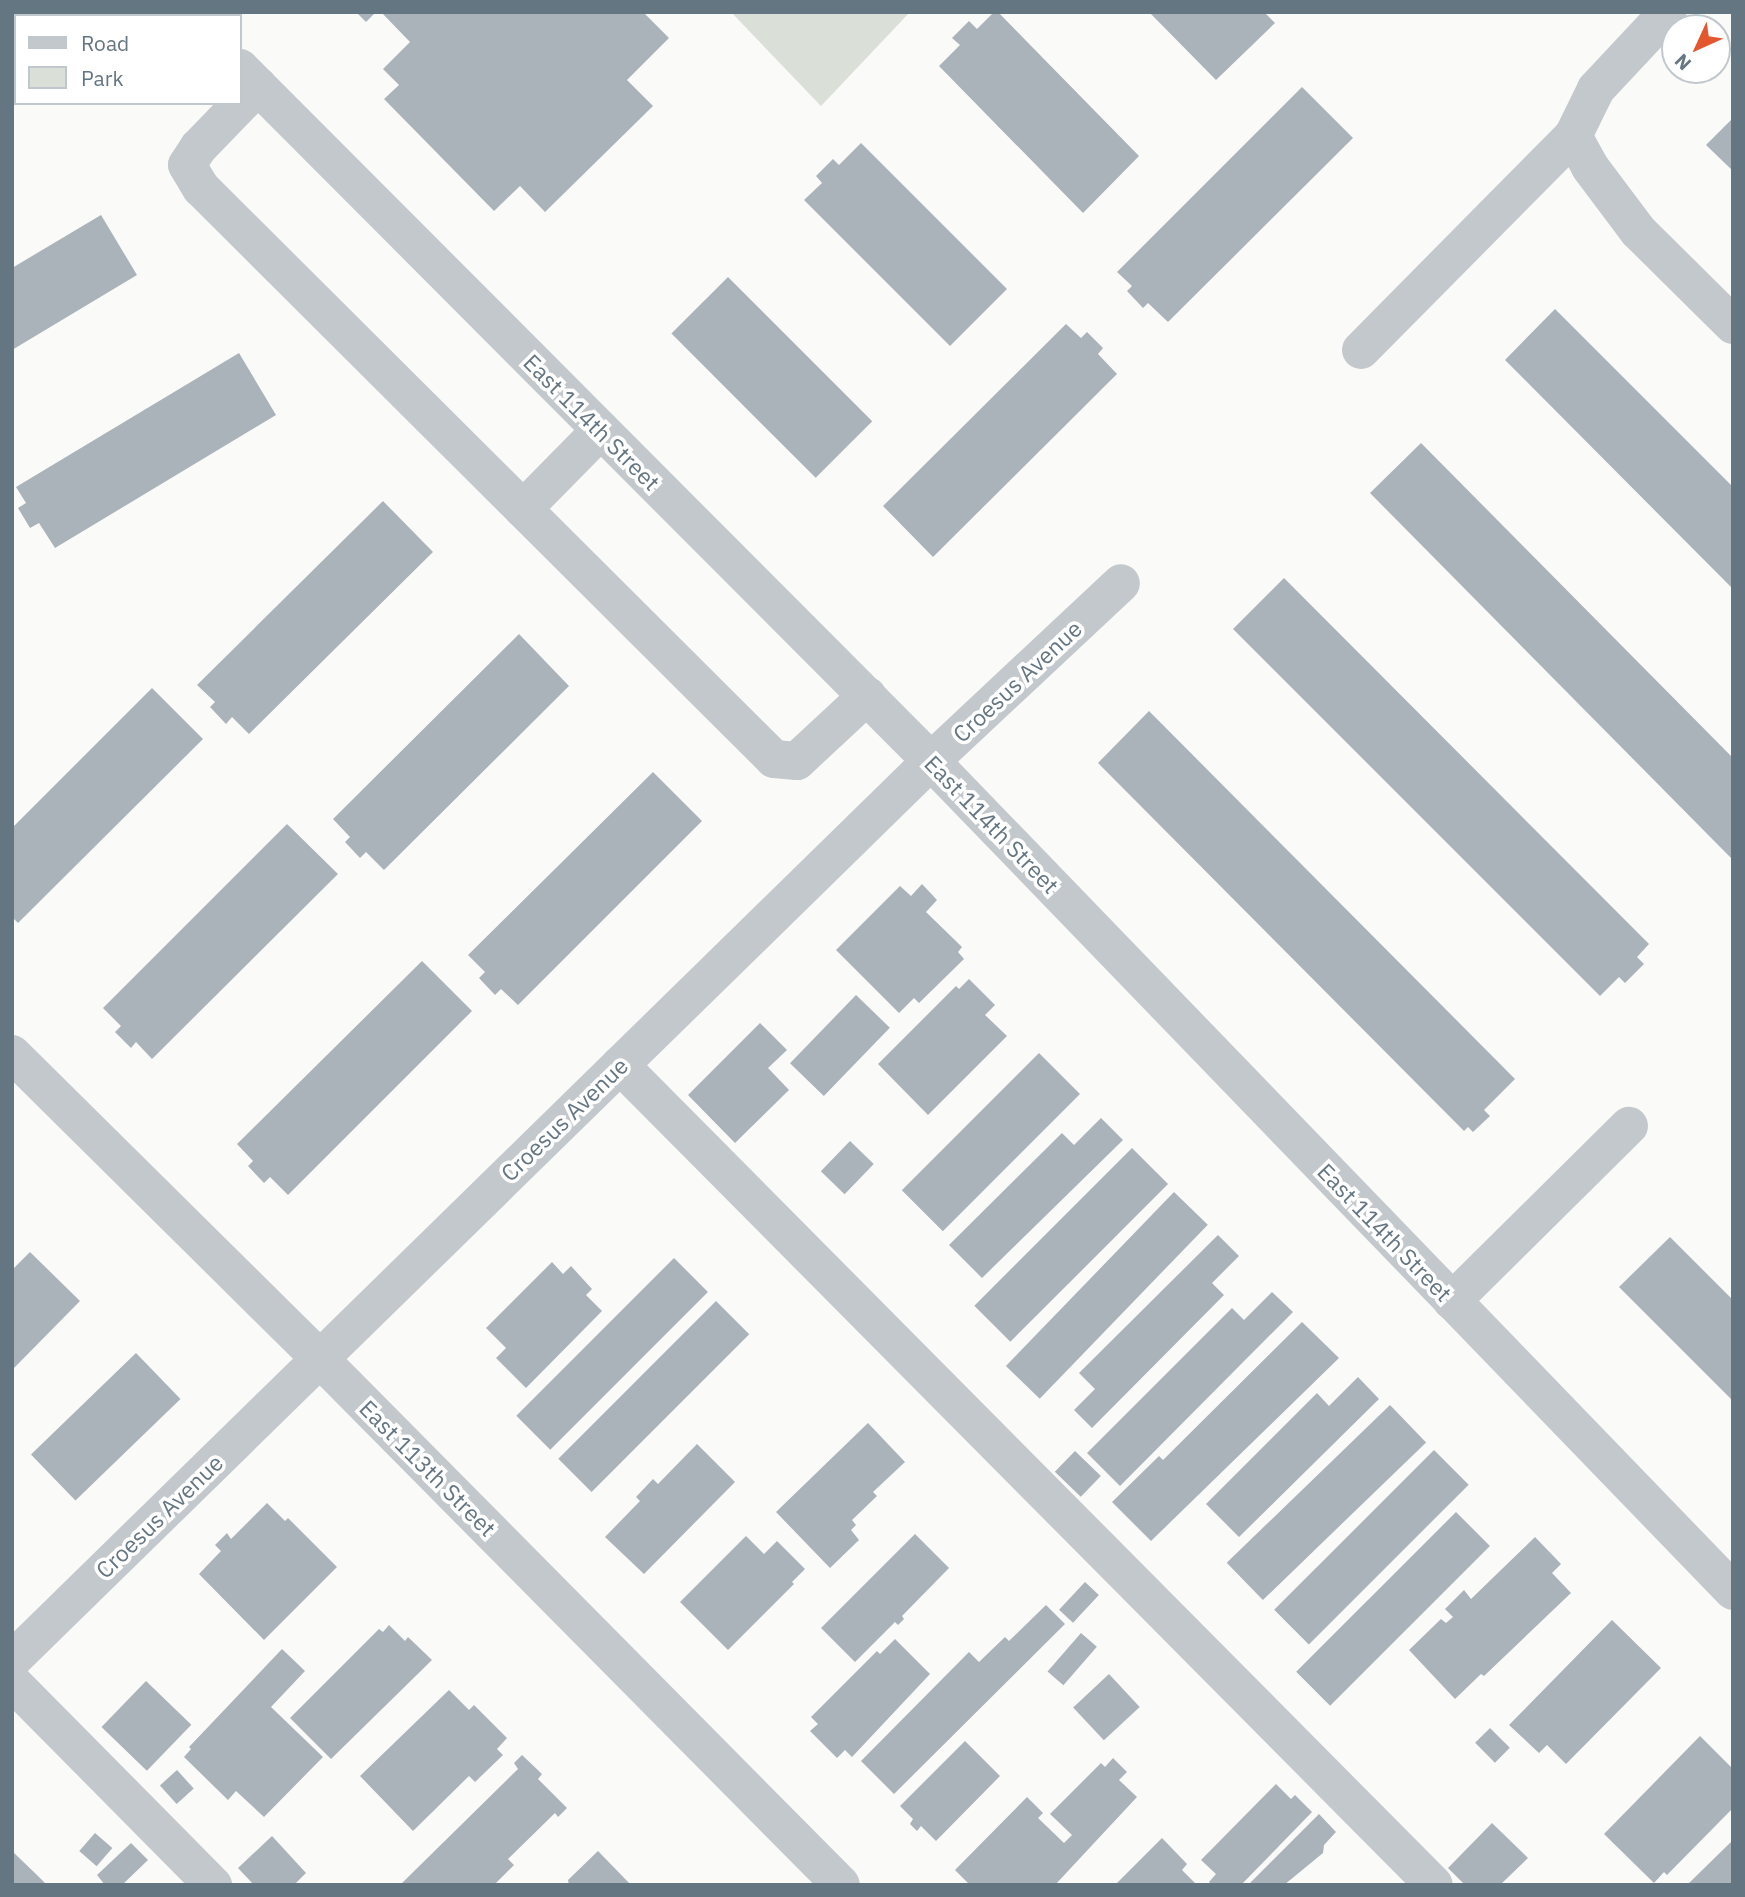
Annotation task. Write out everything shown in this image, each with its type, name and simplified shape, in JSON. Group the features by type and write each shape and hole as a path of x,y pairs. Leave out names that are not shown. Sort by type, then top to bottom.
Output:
{"street":[{"path":"1361,350 1573,136 1596,89 1668,12"},
{"name":"East 114th Street","path":"249,77 931,761 1733,1591"},
{"path":"229,105 198,148 188,170 201,188 774,760 797,761 867,696"},
{"path":"1573,136 1590,167 1638,231 1733,325"},
{"path":"523,509 601,430"},
{"name":"Croesus Avenue","path":"12,1660 931,761 1121,583"},
{"name":"East 113th Street","path":"12,1054 320,1359 841,1885"},
{"path":"620,1065 1434,1885"},
{"path":"1452,1301 1629,1126"},
{"path":"12,1682 213,1885"}],"green space":[{"path":"731,12 910,12 821,106"}],"building":[{"path":"356,12 376,12 366,22"},
{"path":"381,12 643,12 669,38 627,80 653,106 545,212 520,186 494,211 384,99 399,85 383,69 410,42"},
{"path":"994,12 998,12 1139,156 1083,213 939,66 960,45 952,38 969,21 977,29"},
{"path":"1149,12 1264,12 1275,23 1216,80"},
{"path":"1302,87 1353,138 1168,322 1148,303 1143,308 1127,291 1132,286 1117,272"},
{"path":"1733,118 1733,171 1706,145"},
{"path":"861,143 1007,289 950,346 804,200 822,183 816,176 833,159 839,165"},
{"path":"101,215 137,275 12,350 12,268"},
{"path":"728,277 872,421 816,478 671,334"},
{"path":"1555,309 1733,487 1733,589 1505,360"},
{"path":"1066,324 1081,338 1087,332 1103,348 1098,354 1117,374 933,557 883,506"},
{"path":"239,353 276,415 55,548 39,523 30,528 18,508 26,503 16,487"},
{"path":"1421,443 1733,758 1733,860 1370,493"},
{"path":"383,501 433,552 249,734 232,717 226,724 210,707 215,702 197,685"},
{"path":"1284,578 1649,944 1637,957 1644,964 1625,983 1619,977 1600,996 1233,629"},
{"path":"519,634 569,686 384,870 366,852 360,858 345,842 350,837 333,819"},
{"path":"152,688 203,739 18,923 12,917 12,828"},
{"path":"1149,711 1515,1079 1484,1110 1490,1116 1473,1132 1468,1127 1464,1131 1098,763"},
{"path":"653,772 702,821 518,1005 501,989 495,995 479,978 485,972 468,955"},
{"path":"287,824 338,874 152,1059 136,1042 131,1048 115,1032 121,1026 103,1008"},
{"path":"922,884 937,900 926,912 962,947 958,952 964,959 919,1003 914,998 899,1013 836,950 900,886 911,896"},
{"path":"422,961 472,1011 288,1195 270,1177 264,1183 248,1166 253,1161 237,1144"},
{"path":"969,979 995,1005 985,1015 1007,1036 928,1115 878,1064 956,986 959,989"},
{"path":"856,995 890,1028 824,1096 790,1063"},
{"path":"760,1023 787,1050 768,1068 789,1090 735,1143 688,1095"},
{"path":"1039,1053 1080,1094 943,1231 902,1190"},
{"path":"1101,1118 1123,1140 982,1278 949,1245 1062,1133 1074,1145"},
{"path":"850,1141 874,1164 845,1194 821,1171"},
{"path":"1132,1148 1168,1184 1010,1342 974,1306"},
{"path":"1174,1192 1208,1225 1040,1399 1006,1366"},
{"path":"1218,1235 1239,1256 1212,1283 1224,1295 1092,1428 1074,1410 1095,1389 1079,1373"},
{"path":"1670,1237 1733,1300 1733,1401 1619,1287"},
{"path":"30,1252 80,1301 14,1368 12,1270"},
{"path":"674,1258 708,1292 550,1450 516,1416"},
{"path":"552,1262 563,1274 571,1266 592,1289 586,1295 602,1311 526,1388 496,1358 506,1348 486,1328"},
{"path":"1272,1292 1293,1312 1120,1486 1087,1453 1232,1308 1244,1320"},
{"path":"716,1301 749,1334 592,1492 558,1459"},
{"path":"1302,1322 1339,1358 1151,1541 1112,1502 1159,1456 1163,1460"},
{"path":"136,1353 180,1399 75,1500 31,1454"},
{"path":"1358,1377 1379,1399 1239,1537 1206,1504 1317,1393 1329,1406"},
{"path":"1390,1405 1426,1442 1263,1600 1227,1563"},
{"path":"868,1423 905,1462 873,1492 877,1496 852,1520 856,1525 851,1530 859,1540 830,1568 776,1512"},
{"path":"697,1444 735,1482 644,1574 605,1537 640,1501 636,1497 653,1479 658,1484"},
{"path":"1434,1450 1469,1485 1309,1644 1274,1610"},
{"path":"1075,1451 1101,1476 1081,1497 1055,1472"},
{"path":"267,1503 285,1521 288,1518 337,1567 264,1640 199,1574 221,1551 215,1545 227,1533 231,1539"},
{"path":"1456,1512 1490,1546 1330,1706 1296,1672"},
{"path":"915,1534 949,1568 902,1616 904,1619 898,1625 895,1622 855,1662 821,1628"},
{"path":"746,1536 764,1554 777,1541 805,1569 792,1582 794,1584 728,1650 680,1602"},
{"path":"1535,1537 1561,1564 1552,1573 1571,1593 1484,1676 1481,1674 1455,1699 1409,1650 1441,1619 1446,1623 1453,1617 1445,1609 1464,1590 1471,1599"},
{"path":"1085,1582 1099,1595 1073,1623 1059,1610"},
{"path":"1046,1605 1065,1624 894,1794 861,1761 969,1652 979,1662 1005,1637 1009,1641"},
{"path":"1612,1620 1661,1668 1566,1764 1547,1745 1539,1753 1509,1725"},
{"path":"389,1625 405,1641 408,1637 432,1660 331,1759 290,1718 379,1629 383,1632"},
{"path":"1081,1633 1097,1647 1063,1685 1048,1671"},
{"path":"895,1639 930,1674 852,1757 845,1750 837,1758 810,1731 818,1724 811,1717 877,1651 880,1654"},
{"path":"282,1649 305,1671 271,1707 323,1757 264,1817 236,1791 228,1800 184,1757 191,1749 189,1747"},
{"path":"1109,1674 1140,1707 1104,1740 1073,1707"},
{"path":"146,1681 191,1725 147,1771 102,1727"},
{"path":"449,1690 469,1710 474,1705 507,1738 497,1749 503,1755 475,1782 469,1776 413,1831 360,1776"},
{"path":"1490,1728 1510,1748 1495,1763 1475,1743"},
{"path":"1700,1736 1733,1769 1733,1808 1667,1875 1664,1872 1654,1883 1604,1834"},
{"path":"965,1741 1000,1776 936,1841 921,1826 917,1831 910,1824 913,1819 900,1806"},
{"path":"522,1755 542,1774 538,1779 567,1808 558,1817 555,1813 508,1859 514,1865 494,1885 400,1885 518,1769 514,1763"},
{"path":"1113,1758 1127,1772 1119,1780 1137,1797 1055,1885 970,1885 955,1870 1027,1797 1043,1813 1038,1818 1064,1843 1072,1835 1050,1814 1101,1763 1105,1767"},
{"path":"177,1770 194,1789 177,1804 160,1785"},
{"path":"1276,1784 1291,1799 1295,1795 1312,1812 1241,1885 1212,1885 1209,1882 1216,1874 1201,1860"},
{"path":"1319,1814 1336,1832 1324,1845 1323,1853 1284,1885 1252,1885 1250,1883"},
{"path":"1492,1823 1528,1858 1500,1885 1465,1885 1448,1868"},
{"path":"95,1833 112,1848 97,1866 79,1851"},
{"path":"272,1836 306,1873 294,1885 254,1885 238,1868"},
{"path":"1162,1838 1187,1864 1182,1870 1197,1885 1115,1885"},
{"path":"1733,1840 1733,1885 1687,1885"},
{"path":"131,1843 148,1860 122,1885 105,1885 97,1875"},
{"path":"12,1851 38,1876 47,1885 12,1885"},
{"path":"598,1851 631,1885 569,1885 568,1880"}]}
